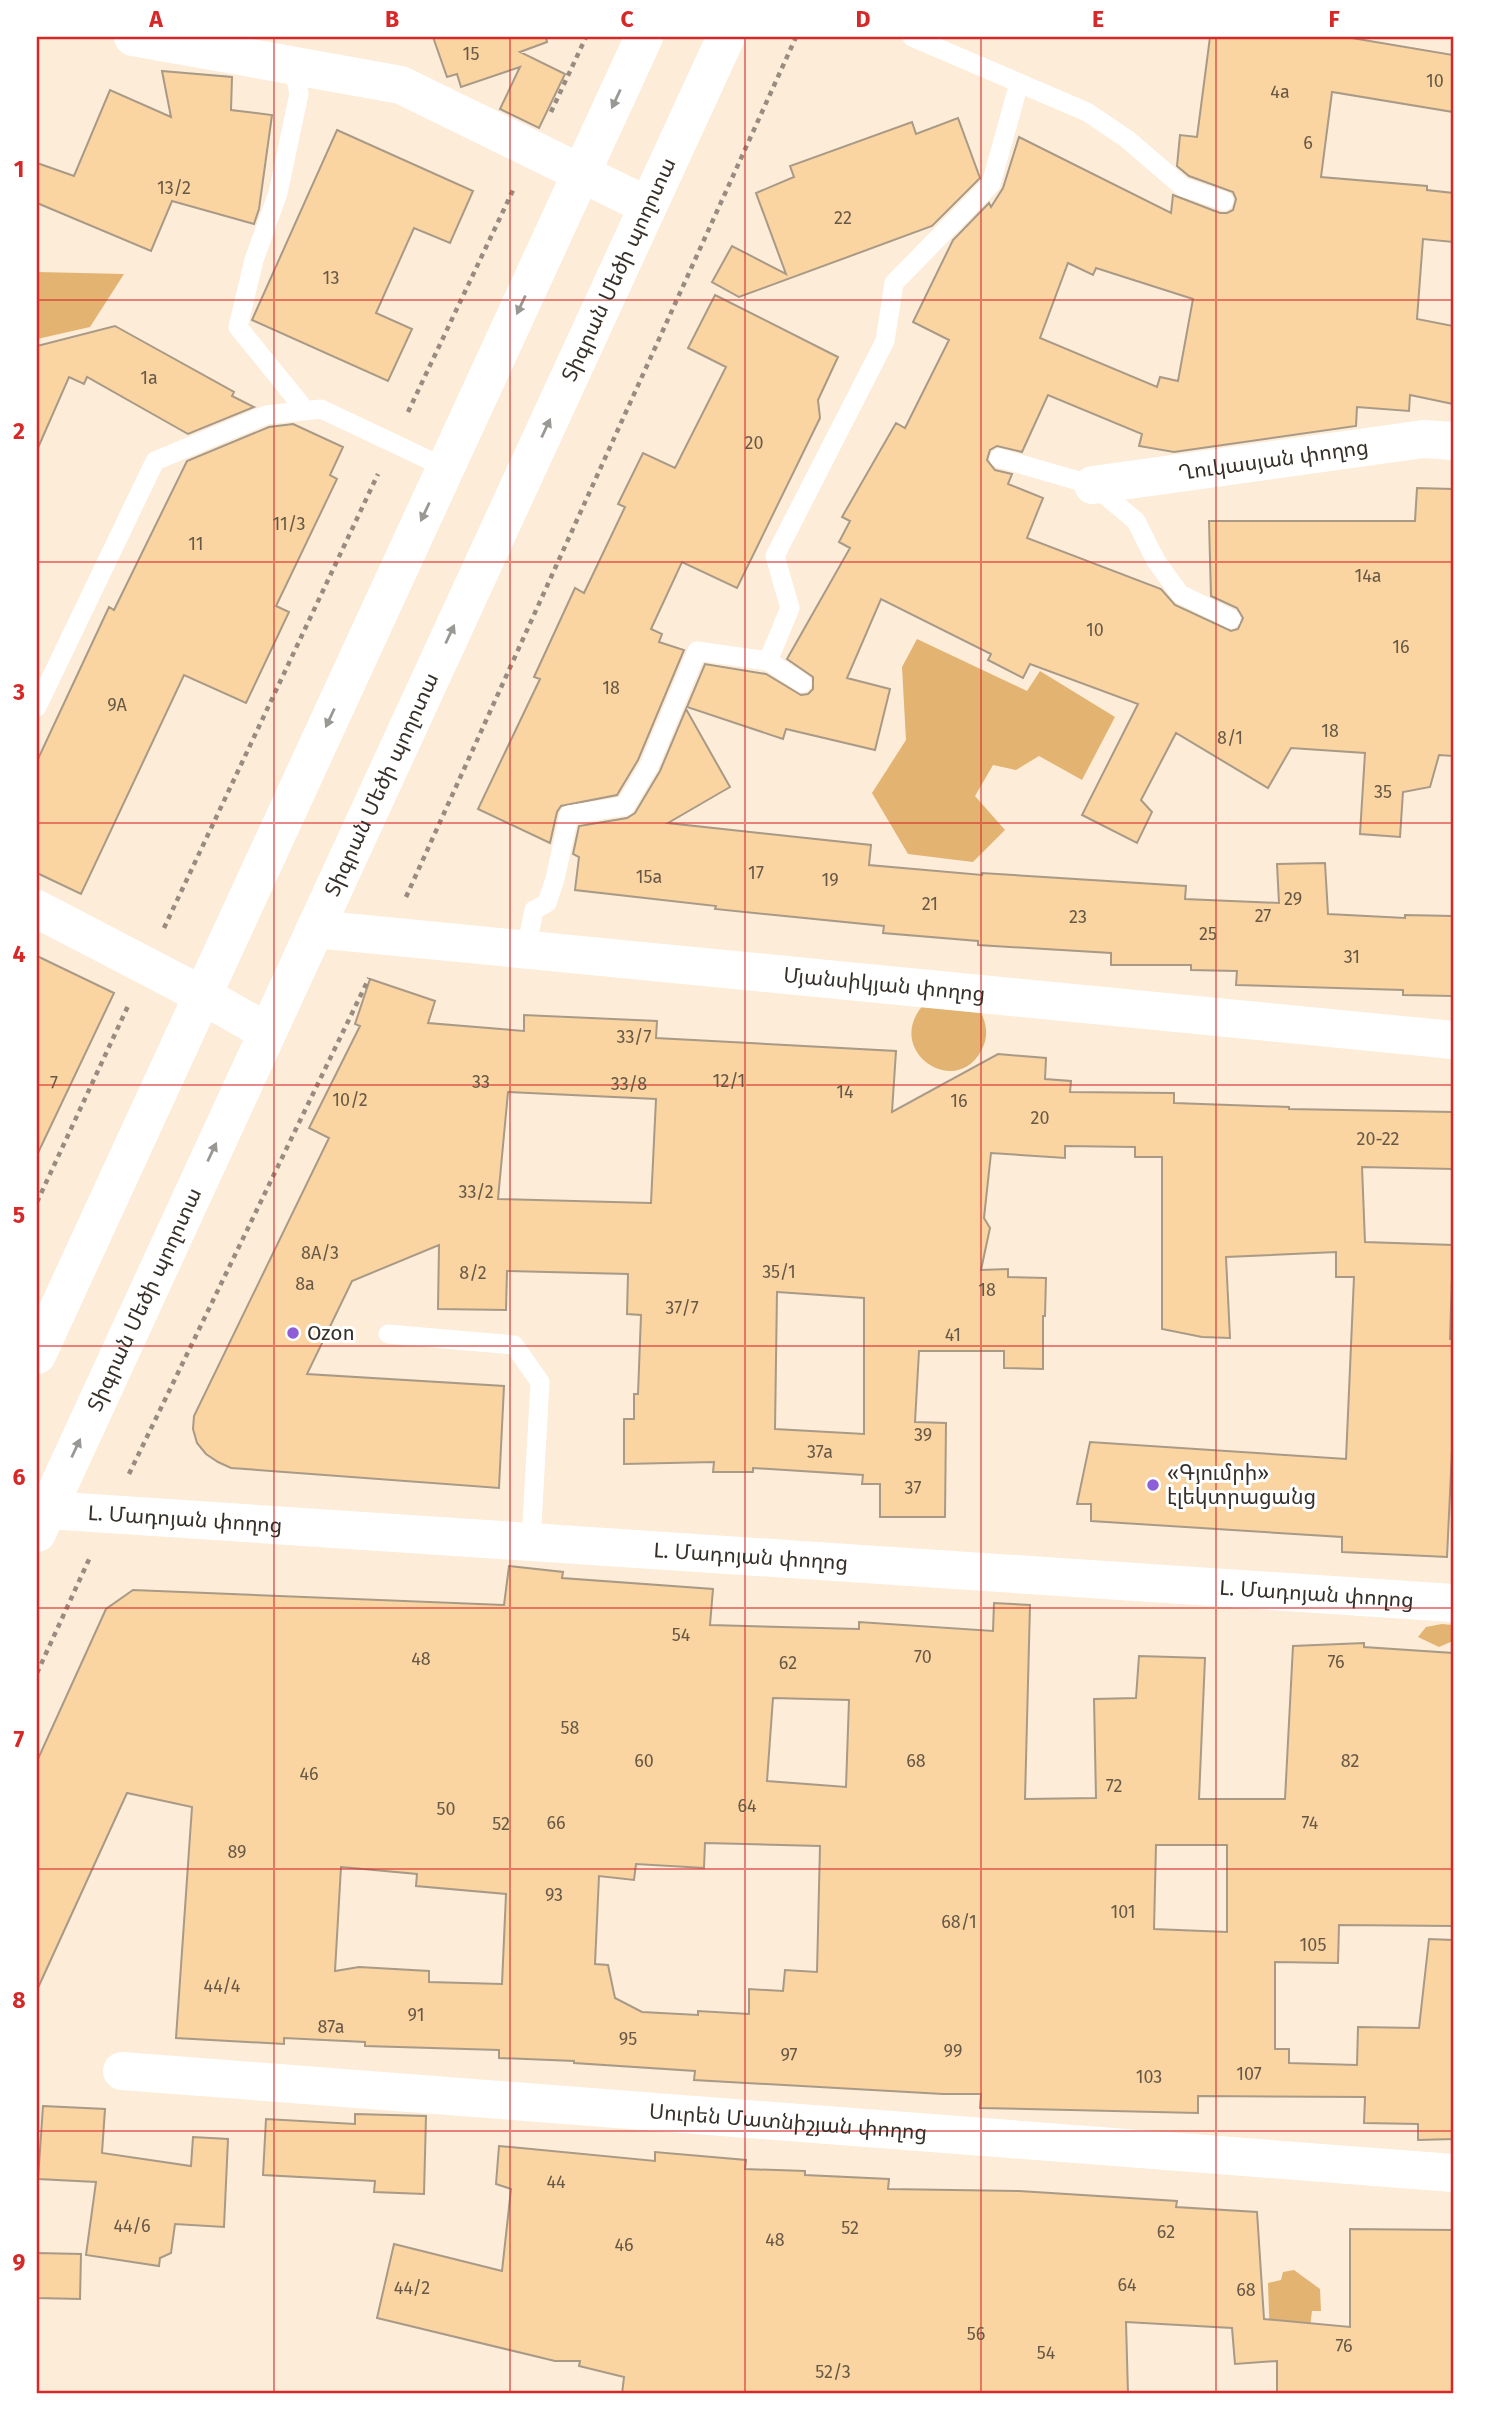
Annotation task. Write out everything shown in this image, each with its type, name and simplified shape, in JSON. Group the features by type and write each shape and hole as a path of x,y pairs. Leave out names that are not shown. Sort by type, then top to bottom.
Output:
{"street":[{"path":"133,37 401,85 648,206"},
{"path":"37,1355 644,37"},
{"name":"Տիգրան Մեծի պողոտա","path":"40,1516 315,929 726,37"},
{"name":"Ղուկասյան փողոց","path":"1093,485 1424,439 1453,441"},
{"path":"37,909 267,1032"},
{"name":"Մյանսիկյան փողոց","path":"315,929 1453,1040"},
{"name":"L. Մադոյան փողոց","path":"40,1516 109,1514 1453,1603"},
{"name":"Սուրեն Մատնիշյան փողոց","path":"122,2071 1453,2173"}],"lane":[{"path":"912,37 1087,112 1127,139 1183,187 1224,201"},
{"path":"293,65 299,94 278,193 254,260 238,327 306,411"},
{"path":"768,661 790,608 775,556 885,341 894,283 991,184 1019,83"},
{"path":"37,707 155,461 266,415 321,410 446,468"},
{"path":"999,458 1093,485 1136,521 1156,561 1180,594 1231,619"},
{"path":"526,949 534,910 547,903 555,879 569,815 625,806 649,766 697,651 768,661 802,684"},
{"path":"388,1334 514,1345 540,1382 531,1542"}],"path":[{"path":"37,1202 586,37"},
{"path":"37,1674 109,1514 389,936 796,37"}],"shaded area":[{"path":"37,272 124,274 90,327 37,339"},
{"path":"917,639 1027,691 1040,671 1115,717 1082,780 1039,756 1016,770 993,765 975,796 1005,830 973,862 908,854 872,793 906,740 902,667"},
{"path":"926,1002 980,1010 986,1026 985,1041 981,1051 969,1065 955,1071 940,1069 926,1062 916,1051 912,1036 914,1020"},
{"path":"1453,1625 1453,1641 1439,1647 1418,1637 1426,1627"},
{"path":"1294,2270 1320,2289 1321,2311 1312,2311 1310,2328 1270,2342 1268,2283 1281,2280 1283,2272"}],"building":[{"path":"433,37 546,37 547,42 520,52 565,74 539,128 500,109 520,67 461,87 457,74 447,77"},
{"path":"1210,37 1346,37 1453,55 1453,112 1332,92 1321,177 1427,186 1427,190 1453,193 1453,242 1423,239 1417,319 1453,326 1453,404 1410,395 1409,411 1357,407 1356,426 1174,452 1139,446 1142,434 1048,395 1022,452 997,446 990,450 987,460 995,470 1012,474 1008,484 1043,498 1027,538 1161,589 1175,605 1231,631 1238,629 1243,618 1237,608 1211,596 1209,521 1415,521 1417,488 1453,489 1453,756 1439,755 1430,787 1403,792 1400,837 1360,834 1365,753 1291,748 1268,788 1176,733 1141,800 1152,812 1137,843 1082,815 1138,704 1030,664 1023,678 988,660 991,654 881,599 847,678 890,689 875,750 786,729 783,739 687,707 705,664 766,674 801,695 808,694 813,689 813,677 787,659 850,548 839,542 850,521 842,517 896,423 905,428 949,340 913,322 953,240 989,203 991,207 1003,188 1019,137 1171,213 1173,195 1220,213 1227,213 1233,210 1236,199 1233,192 1189,176 1177,166 1180,135 1197,137","holes":["1068,263 1093,275 1096,268 1193,299 1178,381 1160,377 1157,387 1040,338"]},
{"path":"162,71 232,77 231,110 272,115 259,209 254,224 172,201 151,251 37,203 37,163 74,176 110,90 171,117"},
{"path":"958,118 980,178 932,226 739,297 712,282 732,246 786,274 756,193 794,177 790,166 912,122 916,134"},
{"path":"337,130 473,191 450,243 414,228 376,313 412,329 388,381 252,320"},
{"path":"715,295 838,357 818,400 820,418 737,588 682,562 651,629 662,634 659,642 684,650 638,760 617,795 561,806 557,812 550,843 478,809 540,679 534,677 575,588 584,593 625,507 618,504 643,453 675,468 726,367 688,348"},
{"path":"115,326 234,392 232,396 254,407 188,434 87,377 84,384 69,377 37,450 37,346"},
{"path":"293,424 343,447 330,475 337,479 276,606 289,612 246,703 184,675 81,894 37,873 37,761 109,607 114,610 187,461 269,427"},
{"path":"686,709 730,787 668,823 871,845 869,865 982,875 1186,886 1185,899 1279,903 1277,864 1325,863 1328,914 1405,918 1405,915 1453,916 1453,996 1403,995 1403,990 1236,985 1237,971 1191,970 1191,965 1111,965 1111,953 978,945 978,941 883,933 884,926 715,909 716,906 575,890 579,857 573,854 579,826 627,818 635,813 660,771"},
{"path":"37,956 114,993 37,1155"},
{"path":"370,979 435,1001 428,1023 524,1031 524,1015 657,1021 656,1038 896,1051 892,1112 998,1054 1046,1058 1045,1079 1071,1081 1070,1092 1174,1093 1174,1103 1289,1109 1453,1112 1453,1169 1362,1167 1365,1242 1453,1245 1450,1339 1453,1339 1453,1430 1447,1557 1342,1552 1342,1537 1091,1521 1091,1504 1077,1504 1090,1442 1346,1459 1354,1277 1336,1277 1336,1252 1226,1257 1230,1338 1202,1337 1162,1329 1162,1157 1135,1157 1135,1147 1065,1146 1065,1158 991,1153 984,1218 990,1228 981,1270 1008,1269 1008,1277 1046,1278 1043,1369 1004,1368 1004,1351 919,1351 915,1422 946,1423 945,1517 880,1517 880,1484 862,1484 863,1475 753,1468 753,1472 713,1472 714,1462 624,1464 624,1419 634,1419 634,1394 638,1394 641,1315 627,1314 628,1274 507,1271 506,1310 438,1309 439,1245 352,1281 307,1374 504,1386 499,1488 231,1468 218,1462 206,1454 197,1443 193,1429 194,1416 329,1138 309,1128 360,1026 355,1024","holes":["508,1092 656,1099 651,1203 498,1199","777,1292 864,1298 864,1434 775,1429"]},
{"path":"509,1566 563,1572 562,1578 713,1589 710,1625 859,1629 859,1622 993,1631 994,1603 1030,1605 1025,1799 1096,1798 1094,1699 1136,1698 1139,1656 1205,1658 1199,1799 1285,1799 1293,1646 1364,1643 1364,1647 1453,1653 1453,1926 1339,1925 1338,1963 1275,1962 1275,2049 1289,2049 1289,2063 1357,2065 1358,2027 1419,2028 1429,1939 1453,1940 1453,2139 1418,2140 1418,2124 1364,2123 1365,2097 1198,2096 1198,2113 980,2108 981,2094 694,2080 695,2071 499,2058 499,2050 365,2046 365,2042 284,2038 284,2044 176,2038 192,1807 127,1793 37,1990 37,1761 106,1609 133,1590 504,1605","holes":["773,1698 849,1700 846,1787 767,1781","705,1843 820,1846 817,1972 785,1970 783,1991 749,1989 749,2014 642,2012 615,1998 608,1965 595,1964 599,1876 634,1880 636,1864 704,1868","1156,1845 1227,1845 1227,1932 1154,1929","341,1867 417,1874 416,1886 506,1894 502,1984 429,1982 429,1971 359,1967 335,1971"]},
{"path":"43,2106 105,2109 102,2153 191,2166 193,2137 228,2139 224,2227 175,2224 171,2253 160,2258 159,2266 86,2255 96,2182 38,2179"},
{"path":"355,2114 426,2116 424,2194 374,2192 375,2181 263,2175 266,2119 355,2124"},
{"path":"499,2146 655,2161 655,2152 746,2160 745,2169 805,2171 805,2175 889,2179 888,2189 1019,2191 1177,2201 1176,2207 1257,2212 1264,2319 1350,2327 1350,2229 1453,2230 1453,2394 1277,2392 1277,2361 1235,2364 1232,2328 1126,2322 1128,2394 622,2394 624,2377 579,2366 580,2361 555,2361 377,2318 394,2244 502,2271 511,2189 496,2184"},
{"path":"37,2253 81,2254 80,2299 37,2298"}],"place":[{"name":"Ozon","path":"293,1333"},
{"name":"«Գյումրի» էլեկտրացանց","path":"1153,1485"}]}
